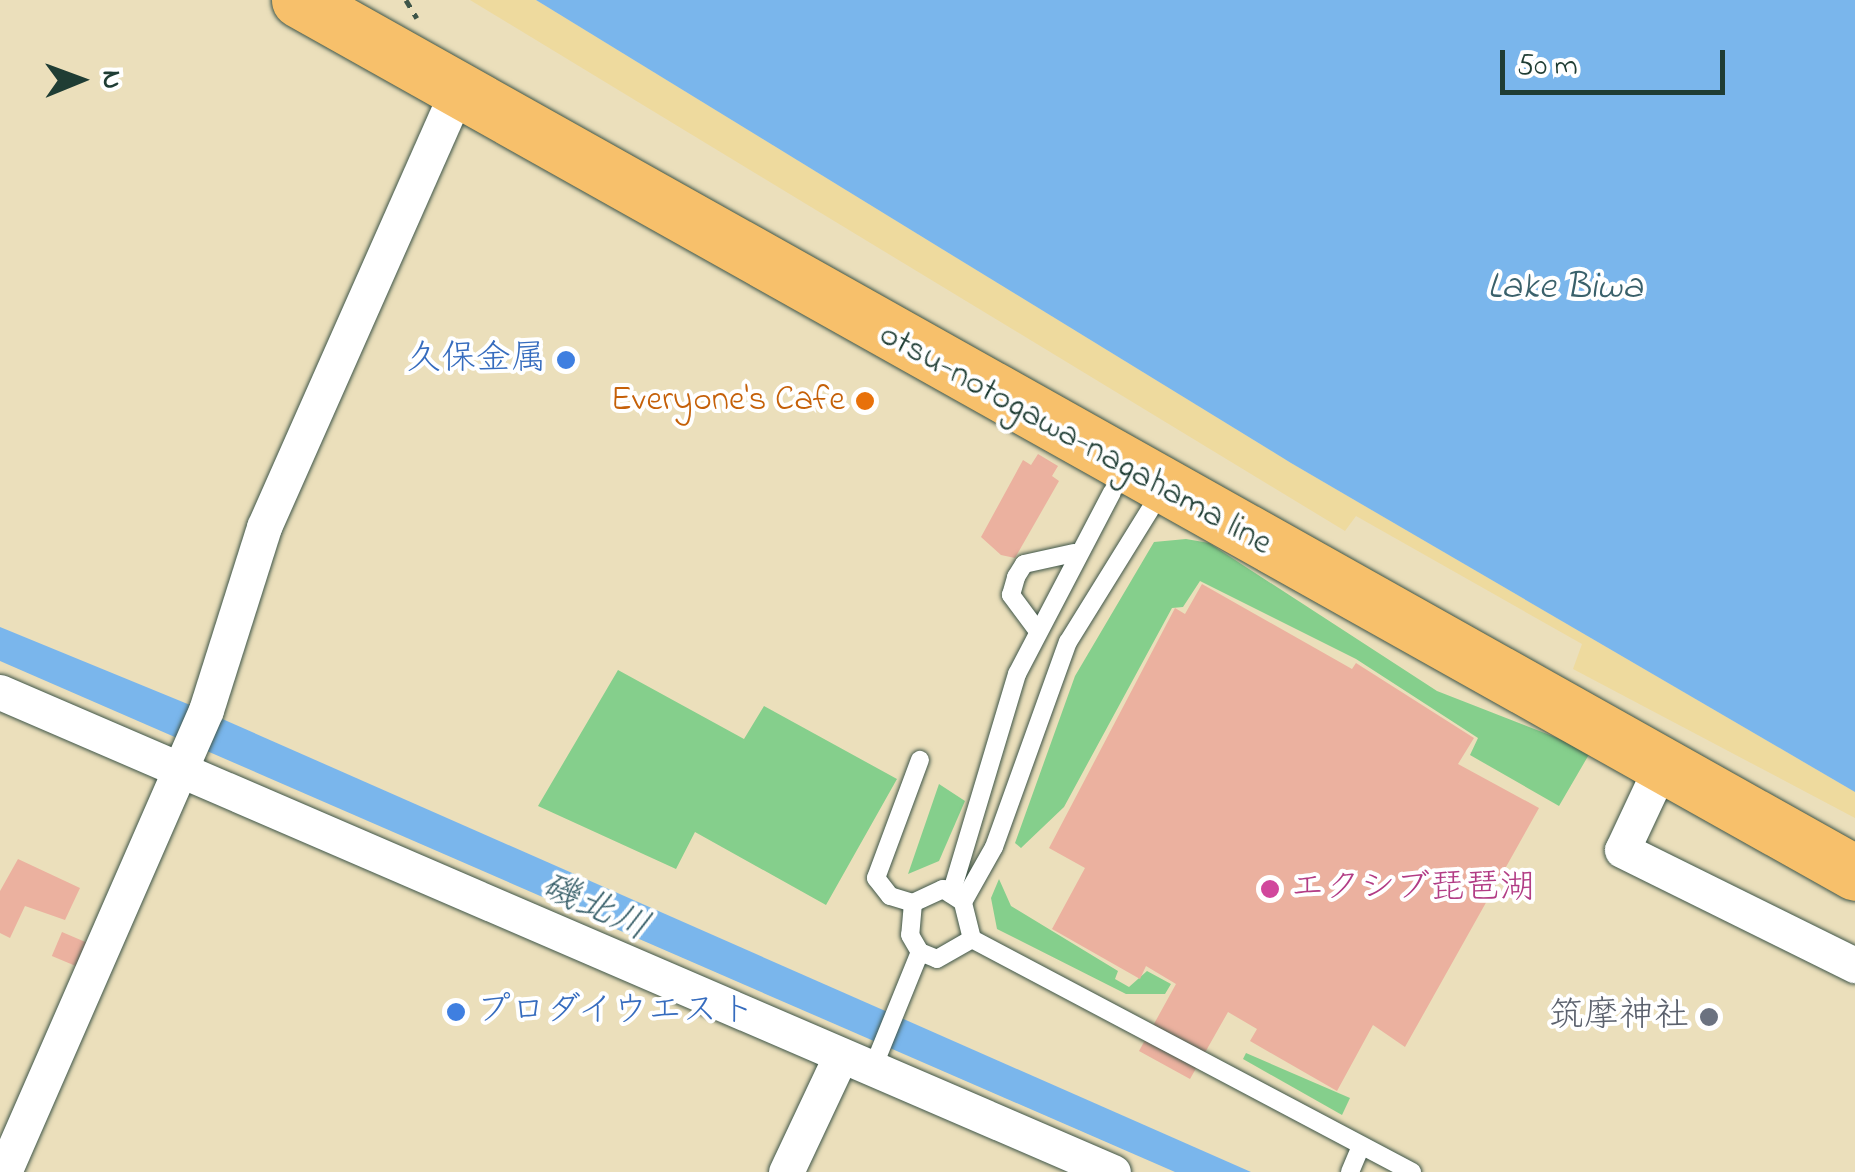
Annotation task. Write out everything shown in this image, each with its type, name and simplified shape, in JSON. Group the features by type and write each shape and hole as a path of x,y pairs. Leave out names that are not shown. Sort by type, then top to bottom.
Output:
{"main road":[{"name":"otsu-notogawa-nagahama line","path":"299,0 1660,770 1855,874"}],"street":[{"path":"4,1172 206,710 264,528 457,91"},
{"path":"0,692 185,758 840,1056 876,1062 1113,1172"},
{"path":"1660,770 1622,850 1855,965"},
{"path":"786,1172 840,1056"}],"lane":[{"path":"1112,492 1074,553 1037,630 957,898 972,940 1176,1040 1359,1151 1412,1172"},
{"path":"920,760 876,878 890,896 913,902 957,898 994,848 1068,642 1150,510"},
{"path":"1037,630 1011,595 1016,576 1024,564 1074,553"},
{"path":"913,902 910,935 920,952 937,959 972,940"},
{"path":"876,1062 920,952"},
{"path":"1350,1172 1359,1151"}],"green space":[{"path":"1186,539 1209,543 1437,691 1591,751 1559,806 1470,755 1478,738 1356,659 1200,581 1183,607 1172,608 1064,807 1021,848 1015,843 1075,676 1154,542"},
{"path":"618,670 744,739 764,706 897,779 826,905 695,832 676,869 538,806"},
{"path":"939,784 965,801 939,861 908,874"},
{"path":"999,879 1011,906 1118,971 1115,979 1129,987 1147,971 1171,984 1165,994 1126,994 997,929 991,898"},
{"path":"1246,1053 1350,1098 1342,1115 1243,1059"}],"sand":[{"path":"470,0 536,0 1291,463 1855,792 1855,818 1573,669 1582,644 1356,516 1345,531"}],"water":[{"name":"Lake Biwa","path":"536,0 1855,0 1855,792 1291,463"},
{"name":"磯北川","path":"0,627 195,707 1251,1172 1175,1172 0,661"}],"building":[{"path":"1038,454 1058,466 1052,476 1059,481 1015,558 1001,555 981,537 1023,460 1031,465"},
{"path":"1202,584 1352,669 1356,663 1474,738 1458,764 1539,808 1405,1047 1373,1025 1337,1091 1250,1041 1257,1029 1228,1012 1190,1079 1139,1051 1176,984 1146,966 1140,979 1052,929 1085,868 1049,848 1175,608 1185,614"},
{"path":"18,859 80,888 65,920 25,906 10,938 0,933 0,891"},
{"path":"62,932 86,942 76,966 52,956"}],"place":[{"name":"久保金属","path":"566,360"},
{"name":"Everyone's Cafe","path":"865,401"},
{"name":"エクシブ琵琶湖","path":"1270,889"},
{"name":"プロダイウエスト","path":"456,1012"},
{"name":"筑摩神社","path":"1709,1017"}]}
